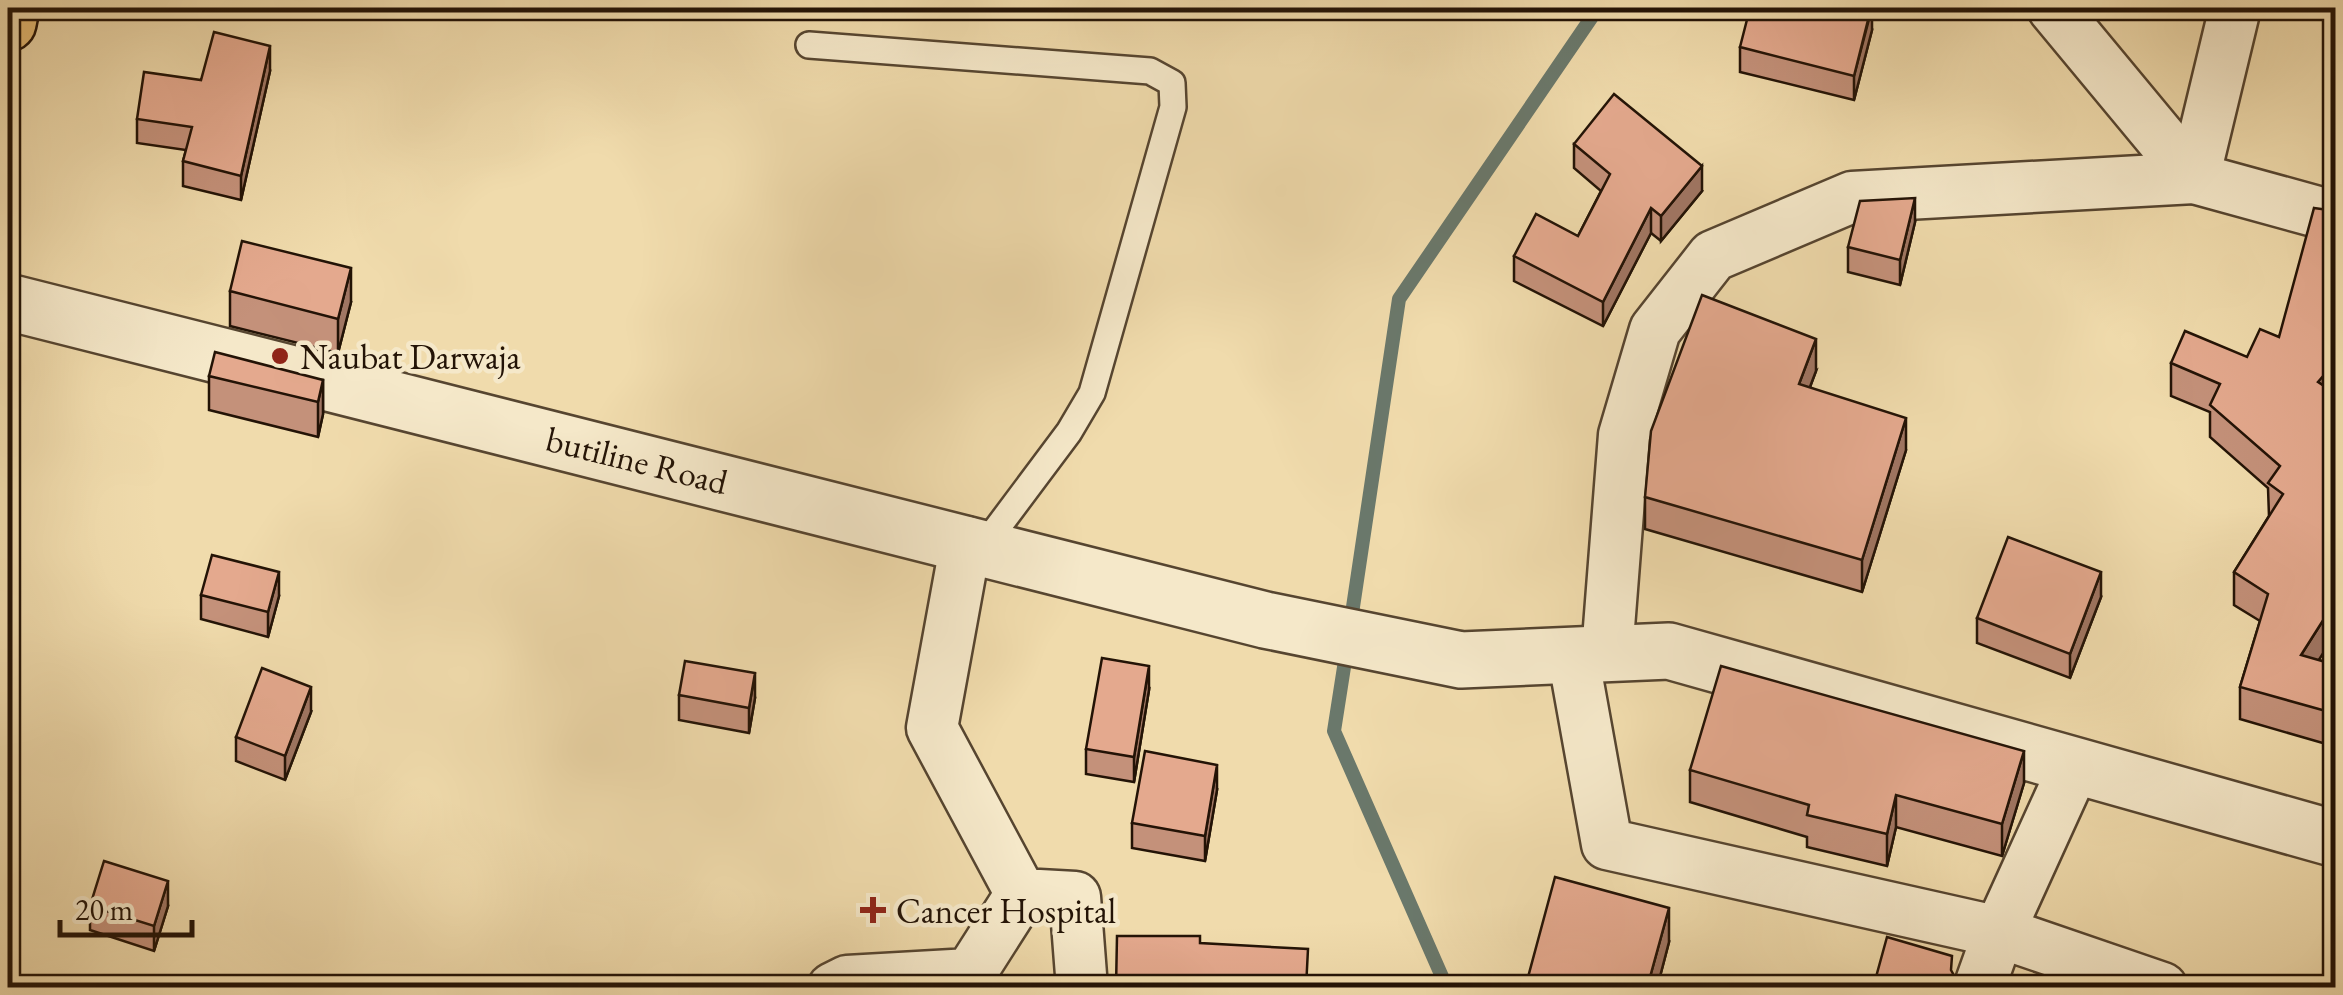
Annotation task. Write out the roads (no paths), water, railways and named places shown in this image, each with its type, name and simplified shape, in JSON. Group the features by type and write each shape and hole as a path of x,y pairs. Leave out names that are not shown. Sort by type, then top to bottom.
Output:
{"main road":[{"path":"8,23 11,8"}],"street":[{"path":"2053,8 2194,178"},
{"path":"2194,178 2235,8"},
{"path":"2162,988 1998,932 1607,844 1590,654 1624,435 1655,330 1713,256 1852,197 2194,178 2336,216"},
{"name":"butiline Road","path":"8,302 1265,620 1461,660 1670,650 2336,839"},
{"path":"975,544 932,728 1021,894"},
{"path":"1979,988 1998,932 2075,765"},
{"path":"833,988 848,981 970,974 1021,894"},
{"path":"1021,894 1075,897 1082,988"}],"lane":[{"path":"809,45 1150,70 1172,83 1174,108 1092,393 975,544"}],"waterway":[{"path":"1350,627 1399,299 1598,8"},
{"path":"1347,648 1334,731 1447,988"}],"place":[{"name":"Naubat Darwaja","path":"280,356"},
{"name":"Cancer Hospital","path":"873,910"}]}
